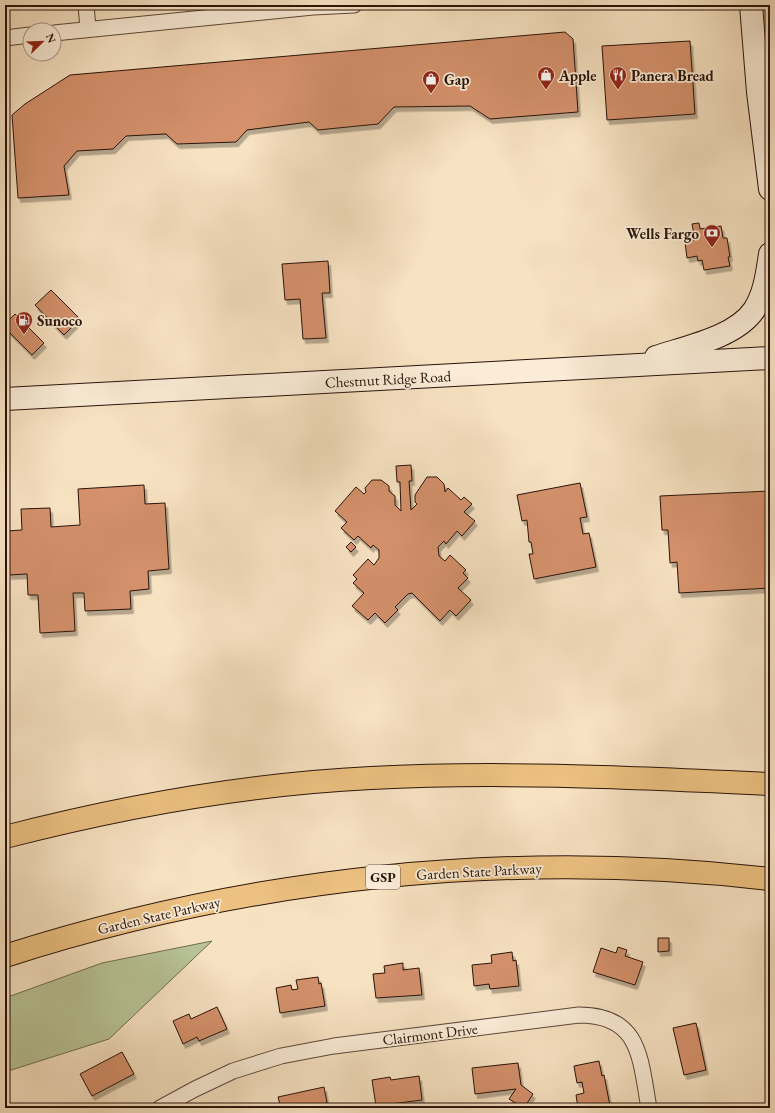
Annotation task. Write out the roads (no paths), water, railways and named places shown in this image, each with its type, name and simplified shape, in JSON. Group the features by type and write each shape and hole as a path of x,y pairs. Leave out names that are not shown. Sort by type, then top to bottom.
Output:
{"highway":[{"path":"5,837 64,822 139,806 293,784 370,778 525,775 770,784"},
{"name":"Garden State Parkway","path":"5,956 59,939 208,902 285,889 375,877 437,871 507,868 591,868 670,870 770,879"}],"main road":[{"path":"751,5 758,92 770,189"},
{"path":"758,92 770,133"},
{"path":"634,365 725,333 747,318 753,311 762,294 770,254"},
{"name":"Chestnut Ridge Road","path":"5,399 770,358"}],"street":[{"path":"86,5 88,29"},
{"path":"62,32 354,5"},
{"path":"5,38 22,36"},
{"name":"Clairmont Drive","path":"160,1108 232,1071 281,1056 334,1046 579,1015 602,1016 621,1026 628,1033 634,1042 639,1056 649,1108"}],"place":[{"name":"Apple","path":"546,90"},
{"name":"Panera Bread","path":"618,90"},
{"name":"Gap","path":"431,94"},
{"name":"Wells Fargo","path":"712,248"},
{"name":"Sunoco","path":"24,335"}]}
